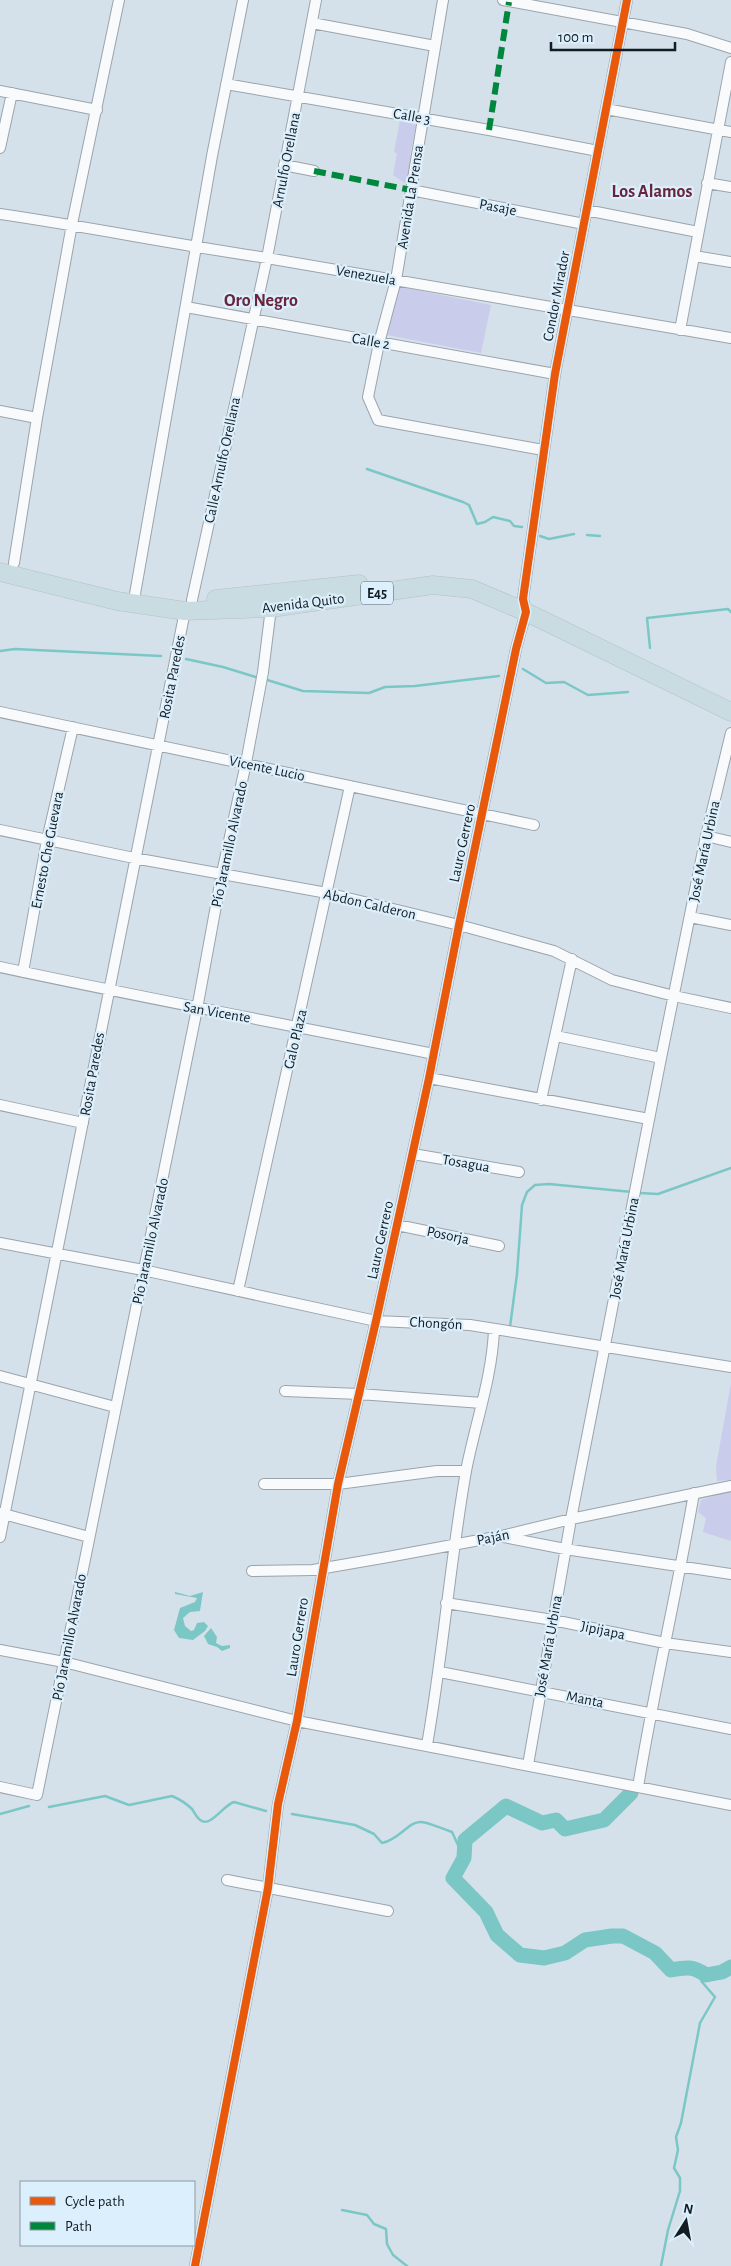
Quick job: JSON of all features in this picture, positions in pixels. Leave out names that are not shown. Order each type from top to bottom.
[{"type":"highway","name":"Avenida Quito","points":[[5,565],[188,606],[434,575],[456,576],[474,580],[731,712]]},
{"type":"highway","name":"Avenida Quito","points":[[5,565],[117,601],[188,606],[271,608],[433,585],[472,589],[525,606],[731,701]]},
{"type":"street","points":[[5,565],[37,418],[72,224],[98,110],[120,0]]},
{"type":"street","points":[[136,594],[196,248],[243,0]]},
{"type":"street","name":"Arnulfo Orellana","points":[[252,319],[267,258],[316,0]]},
{"type":"street","name":"Avenida La Prensa","points":[[443,0],[396,280],[379,343],[368,397],[378,420],[543,450]]},
{"type":"street","points":[[503,0],[687,34],[731,48]]},
{"type":"street","name":"Condor Mirador","points":[[525,606],[543,450],[555,374],[627,0]]},
{"type":"street","points":[[312,23],[435,46]]},
{"type":"street","points":[[680,330],[731,62]]},
{"type":"street","name":"Calle 3","points":[[226,84],[298,98],[423,118],[598,152]]},
{"type":"street","points":[[0,91],[98,110]]},
{"type":"street","points":[[0,148],[12,94]]},
{"type":"street","points":[[606,109],[731,132]]},
{"type":"street","points":[[284,165],[314,171]]},
{"type":"street","points":[[707,182],[731,187]]},
{"type":"street","name":"Pasaje","points":[[411,190],[584,224]]},
{"type":"street","points":[[586,210],[698,232]]},
{"type":"street","name":"Venezuela","points":[[0,214],[72,224],[196,248],[267,258],[731,338]]},
{"type":"street","points":[[694,256],[731,262]]},
{"type":"street","name":"Calle 2","points":[[186,307],[555,374]]},
{"type":"street","name":"Calle Arnulfo Orellana","points":[[188,606],[252,319]]},
{"type":"street","points":[[0,411],[37,418]]},
{"type":"street","name":"Rosita Paredes","points":[[0,1537],[3,1514],[84,1123],[134,858],[188,606]]},
{"type":"street","name":"Lauro Gerrero","points":[[195,2266],[268,1888],[278,1804],[297,1722],[338,1484],[413,1154],[458,924],[483,815],[525,606]]},
{"type":"street","name":"Pío Jaramillo Alvarado","points":[[0,1787],[38,1795],[197,1009],[222,874],[246,763],[263,672],[271,608]]},
{"type":"street","name":"Vicente Lucio","points":[[0,712],[159,744],[534,825]]},
{"type":"street","name":"Ernesto Che Guevara","points":[[23,972],[47,840],[73,728]]},
{"type":"street","name":"José María Urbina","points":[[528,1765],[565,1549],[649,1119],[706,836],[729,748],[731,733]]},
{"type":"street","name":"Galo Plaza","points":[[238,1291],[350,786]]},
{"type":"street","name":"Abdon Calderon","points":[[0,830],[134,858],[327,893],[458,924],[554,952],[572,959],[612,980],[731,1008]]},
{"type":"street","points":[[706,836],[731,842]]},
{"type":"street","points":[[690,917],[731,925]]},
{"type":"street","points":[[541,1100],[572,959]]},
{"type":"street","name":"San Vicente","points":[[0,968],[197,1009],[298,1026],[434,1054]]},
{"type":"street","points":[[556,1036],[661,1058]]},
{"type":"street","points":[[429,1078],[649,1119]]},
{"type":"street","points":[[0,1105],[84,1123]]},
{"type":"street","name":"Tosagua","points":[[413,1154],[519,1172]]},
{"type":"street","name":"Posorja","points":[[397,1225],[499,1246]]},
{"type":"street","name":"Chongón","points":[[0,1243],[144,1270],[376,1321],[470,1325],[731,1367]]},
{"type":"street","points":[[427,1746],[440,1672],[446,1603],[466,1471],[490,1371],[494,1330]]},
{"type":"street","points":[[0,1376],[31,1382],[115,1407]]},
{"type":"street","points":[[285,1391],[359,1394],[482,1403]]},
{"type":"street","points":[[264,1484],[338,1484],[437,1471],[466,1471]]},
{"type":"street","name":"Paján","points":[[252,1572],[313,1570],[501,1536],[571,1519],[731,1486]]},
{"type":"street","points":[[638,1787],[650,1712],[682,1565],[694,1494]]},
{"type":"street","points":[[3,1514],[89,1537]]},
{"type":"street","points":[[501,1536],[565,1549],[682,1565],[731,1574]]},
{"type":"street","name":"Jipijapa","points":[[446,1603],[553,1620],[665,1643],[731,1652]]},
{"type":"street","points":[[0,1650],[64,1662],[297,1722],[528,1765],[731,1806]]},
{"type":"street","name":"Manta","points":[[440,1672],[731,1729]]},
{"type":"street","points":[[227,1880],[388,1911]]},
{"type":"shaded area","points":[[400,120],[416,125],[410,155],[415,157],[409,186],[393,175],[397,154],[394,152]]},
{"type":"shaded area","points":[[396,286],[491,305],[481,353],[387,335]]},
{"type":"shaded area","points":[[731,1383],[731,1480],[717,1481],[716,1466]]},
{"type":"shaded area","points":[[731,1490],[731,1541],[703,1532],[706,1518],[698,1512],[701,1500]]},
{"type":"shaded area","points":[[175,1592],[190,1596],[203,1592],[200,1611],[190,1612],[183,1618],[185,1626],[191,1631],[194,1630],[197,1623],[204,1622],[208,1626],[205,1631],[193,1640],[179,1638],[174,1630],[180,1608],[195,1602],[197,1598],[175,1594]]},
{"type":"shaded area","points":[[211,1628],[217,1637],[216,1643],[222,1646],[230,1645],[230,1648],[222,1651],[208,1644],[204,1636]]},
{"type":"waterway","points":[[367,469],[463,502],[469,505],[477,524],[493,517],[510,521],[514,526],[522,527]]},
{"type":"waterway","points":[[540,536],[549,539],[574,534]]},
{"type":"waterway","points":[[587,535],[600,536]]},
{"type":"waterway","points":[[650,648],[647,618],[728,609],[731,612]]},
{"type":"waterway","points":[[0,651],[15,649],[161,656]]},
{"type":"waterway","points":[[186,659],[223,667],[259,678]]},
{"type":"waterway","points":[[523,669],[546,683],[564,682],[588,695],[628,692]]},
{"type":"waterway","points":[[264,679],[303,691],[369,693],[385,687],[415,686],[499,676]]},
{"type":"waterway","points":[[640,1193],[658,1194],[731,1168]]},
{"type":"waterway","points":[[510,1327],[517,1274],[522,1205],[527,1192],[535,1185],[549,1184],[632,1192]]},
{"type":"waterway","points":[[631,1793],[604,1820],[565,1829],[556,1820],[542,1823],[506,1806],[465,1840],[464,1858],[453,1878],[486,1912],[497,1935],[520,1955],[544,1958],[565,1953],[585,1940],[623,1936],[655,1953],[671,1970],[689,1968],[706,1975],[722,1972],[731,1967]]},
{"type":"waterway","points":[[49,1807],[105,1796],[129,1805],[172,1796],[187,1805],[199,1819],[206,1822],[234,1802],[266,1811]]},
{"type":"waterway","points":[[0,1814],[29,1806]]},
{"type":"waterway","points":[[292,1814],[355,1825],[374,1834],[382,1843],[394,1838],[412,1824],[417,1822],[429,1824],[452,1832],[464,1858]]},
{"type":"waterway","points":[[661,2266],[668,2230],[680,2191],[680,2178],[674,2168],[678,2150],[676,2137],[681,2123],[700,2023],[715,1997],[702,1982],[697,1968]]},
{"type":"waterway","points":[[342,2210],[367,2215],[374,2224],[386,2229],[387,2244],[393,2255],[407,2266]]},
{"type":"marked path","points":[[489,130],[509,2]]},
{"type":"marked path","points":[[314,171],[411,190]]},
{"type":"cycle path","points":[[195,2266],[268,1888],[278,1804],[297,1721],[338,1484],[429,1078],[516,649],[526,612],[523,599],[555,374],[627,0]]},
{"type":"district","name":"Los Alamos","points":[[652,191]]},
{"type":"district","name":"Oro Negro","points":[[261,300]]}]
